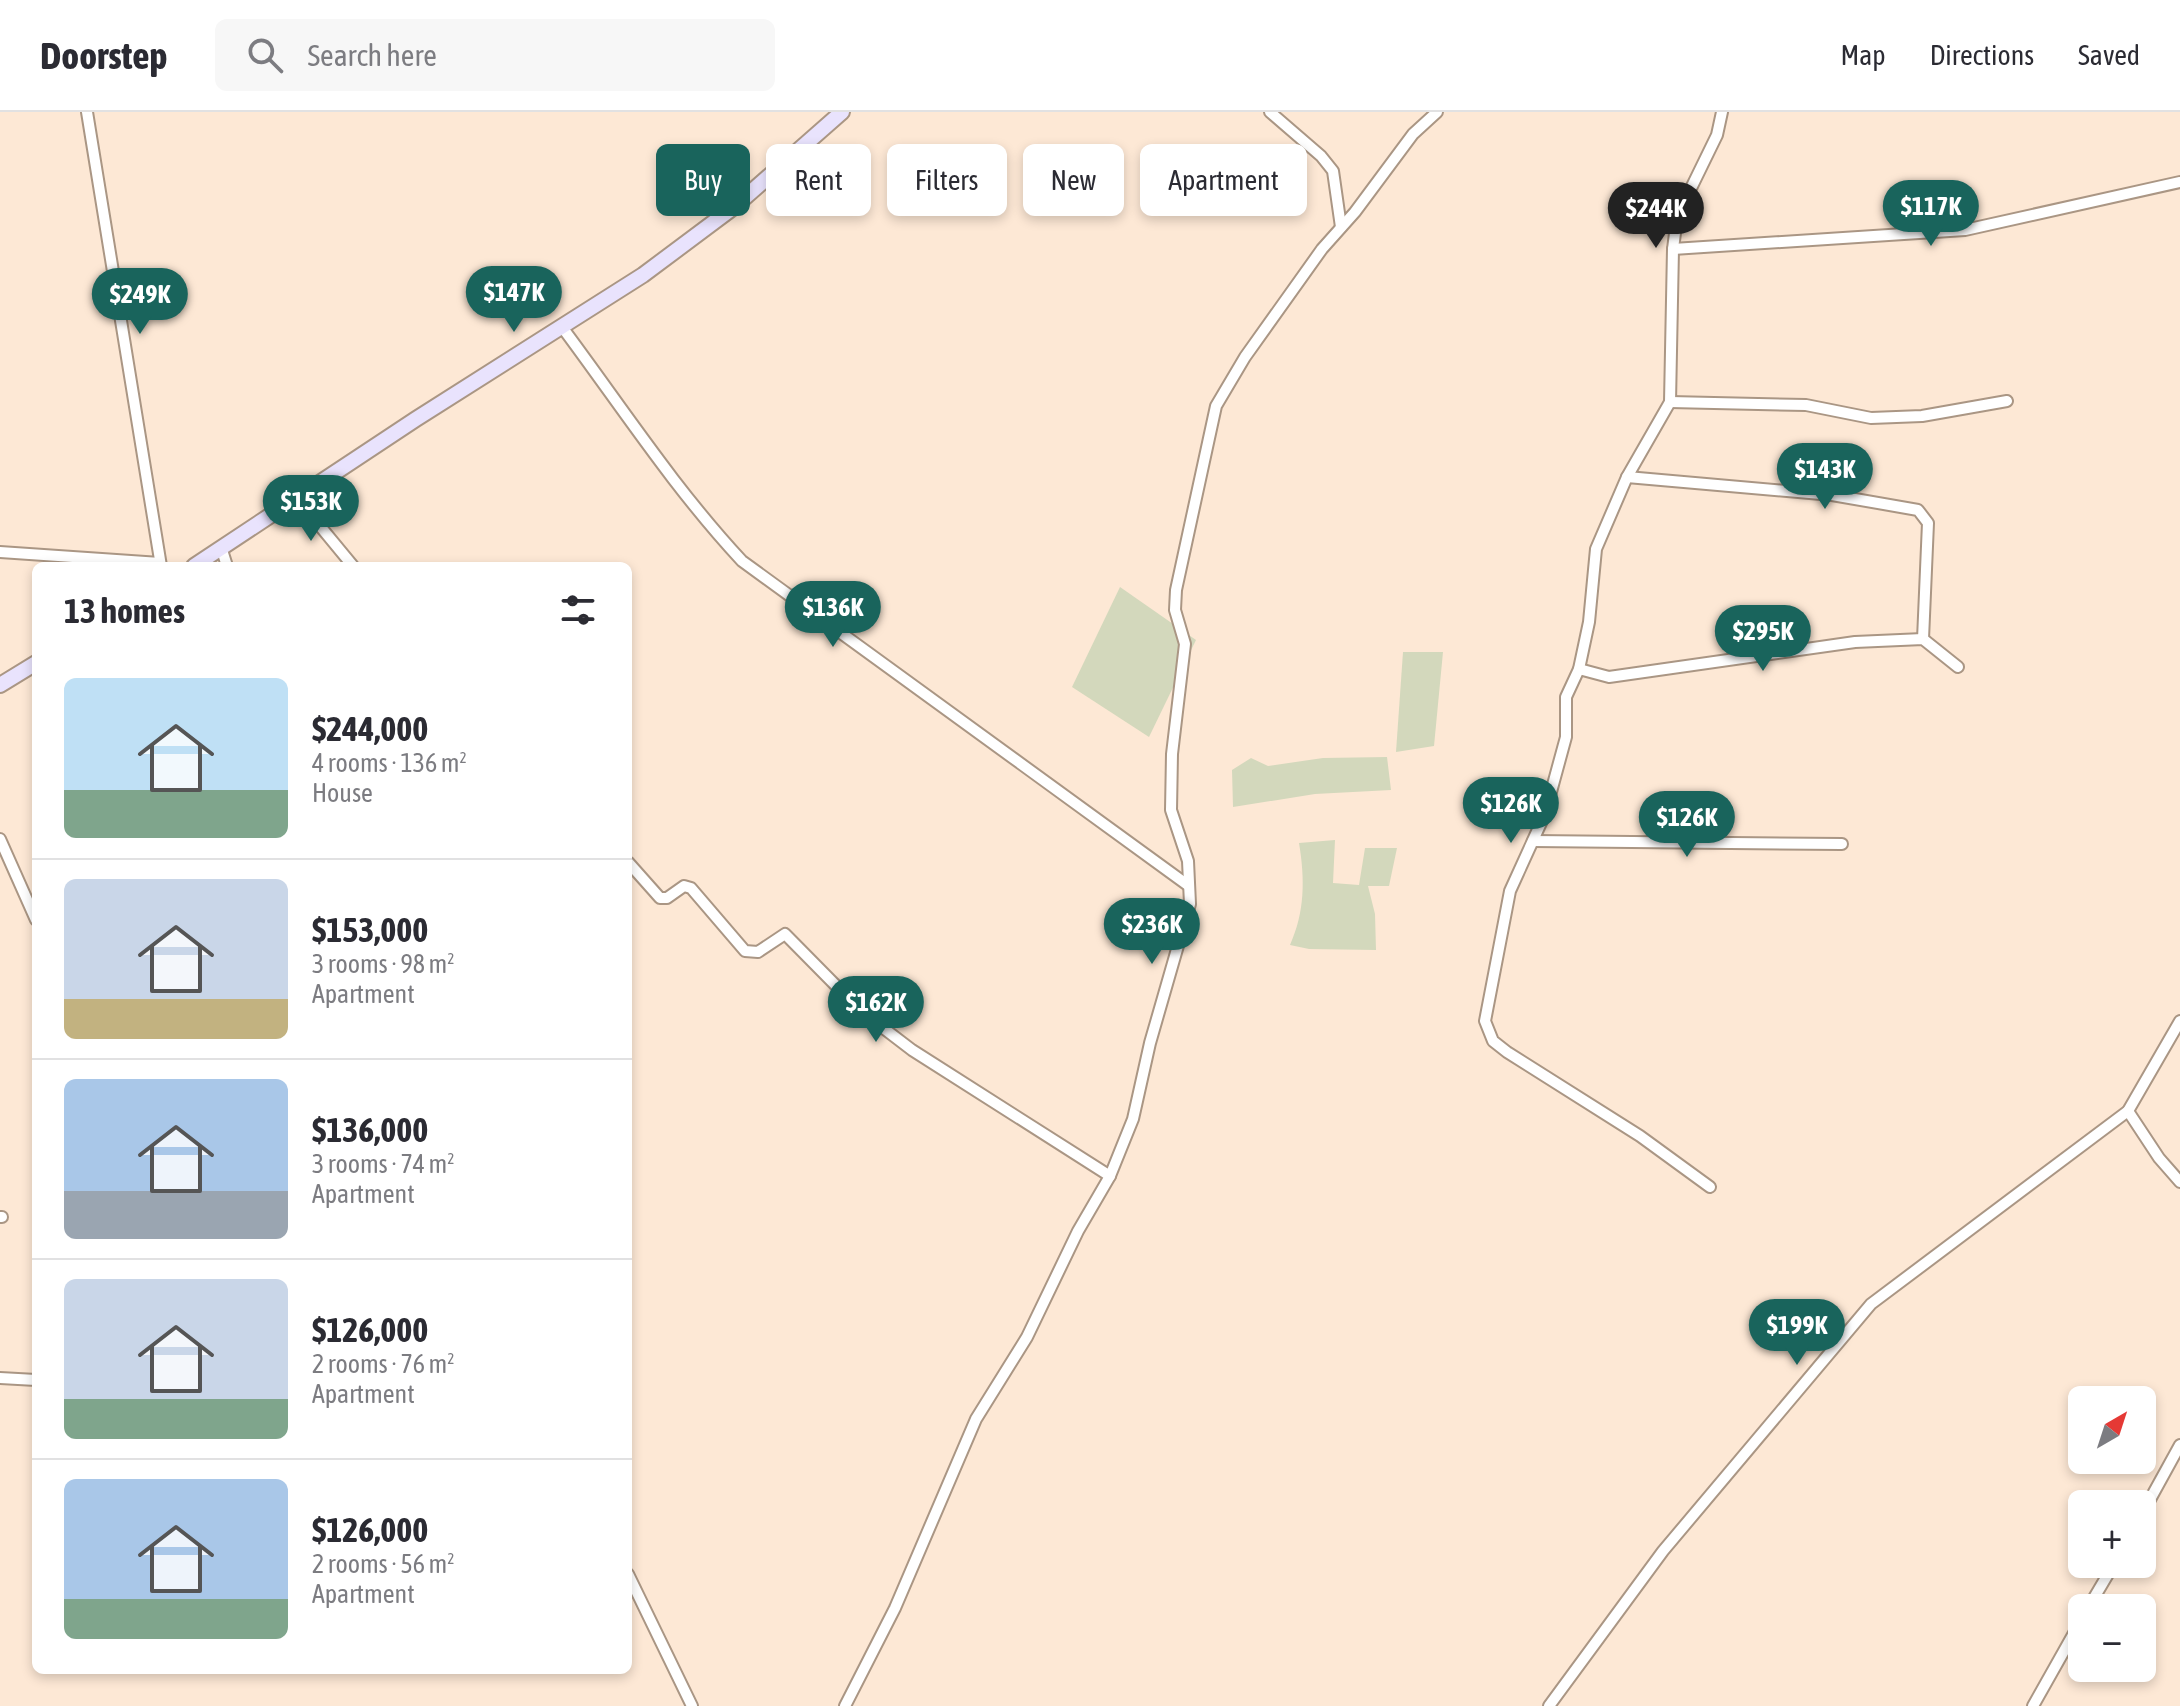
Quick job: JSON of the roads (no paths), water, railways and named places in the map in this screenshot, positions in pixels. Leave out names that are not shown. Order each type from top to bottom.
[{"type":"street","points":[[87,112],[160,562]]},
{"type":"street","points":[[200,562],[686,244],[783,166],[842,112]]},
{"type":"street","points":[[1270,112],[1321,156],[1333,171],[1341,227]]},
{"type":"street","points":[[845,1706],[895,1608],[976,1419],[1027,1337],[1078,1231],[1110,1176],[1133,1119],[1150,1043],[1190,904],[1188,861],[1171,810],[1172,754],[1185,644],[1175,610],[1205,444],[1216,406],[1245,357],[1341,227],[1413,134],[1437,112]]},
{"type":"street","points":[[1710,1187],[1640,1136],[1493,1041],[1485,1021],[1510,891],[1553,789],[1566,737],[1566,697],[1579,669],[1589,622],[1591,574],[1596,549],[1627,477],[1670,402],[1673,249],[1677,217],[1717,135],[1722,112]]},
{"type":"street","points":[[1673,249],[1965,230],[2180,182]]},
{"type":"street","points":[[562,327],[704,520],[742,561],[1189,886]]},
{"type":"street","points":[[1670,402],[1806,405],[1871,418],[1922,416],[2007,401]]},
{"type":"street","points":[[1627,477],[1832,495],[1918,510],[1928,523],[1923,639]]},
{"type":"street","points":[[296,497],[350,562]]},
{"type":"street","points":[[221,547],[226,562]]},
{"type":"street","points":[[0,552],[133,562]]},
{"type":"street","points":[[1579,669],[1609,677],[1855,642],[1923,639],[1958,667]]},
{"type":"street","points":[[0,685],[32,665]]},
{"type":"street","points":[[0,839],[32,911]]},
{"type":"street","points":[[1533,841],[1842,844]]},
{"type":"street","points":[[632,866],[660,898],[667,898],[684,886],[691,888],[745,951],[758,952],[785,934],[861,1011],[912,1050],[1110,1176]]},
{"type":"street","points":[[1549,1706],[1663,1551],[1871,1304],[2128,1111],[2180,1021]]},
{"type":"street","points":[[2128,1111],[2159,1158],[2180,1182]]},
{"type":"street","points":[[0,1378],[32,1380]]},
{"type":"street","points":[[2155,1490],[2180,1445]]},
{"type":"street","points":[[632,1582],[692,1706]]},
{"type":"street","points":[[2033,1706],[2068,1644]]}]
